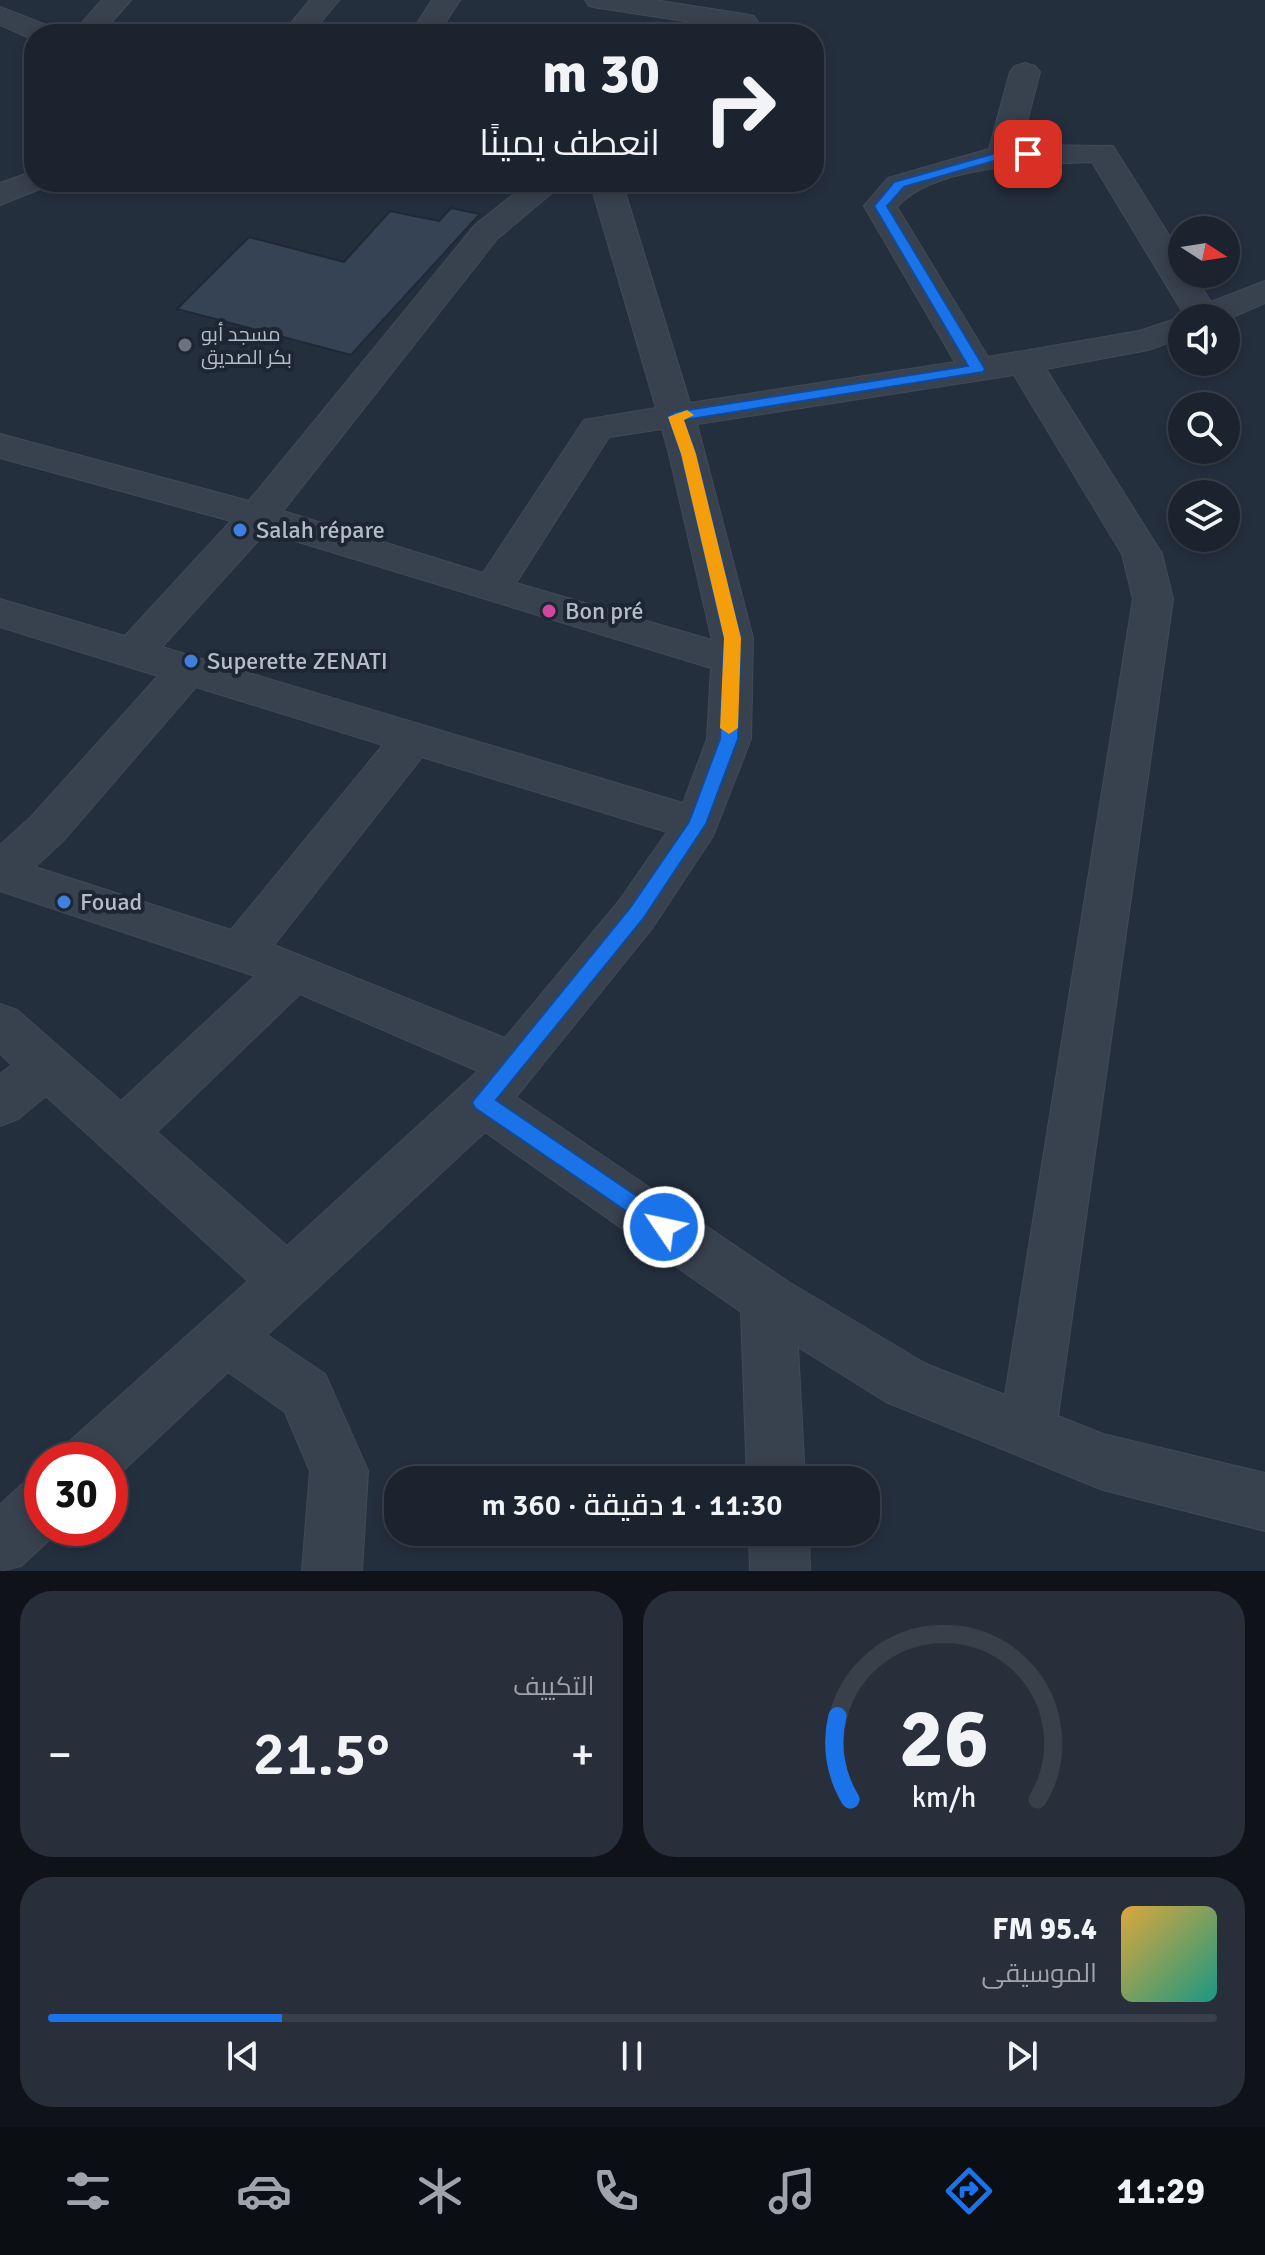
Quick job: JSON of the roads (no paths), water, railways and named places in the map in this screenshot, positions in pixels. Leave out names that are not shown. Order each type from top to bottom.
[{"type":"street","points":[[95,24],[117,0]]},
{"type":"street","points":[[305,24],[325,0]]},
{"type":"street","points":[[430,24],[446,0]]},
{"type":"street","points":[[599,0],[716,24]]},
{"type":"street","points":[[741,24],[768,0]]},
{"type":"street","points":[[0,15],[24,25]]},
{"type":"street","points":[[1003,155],[1025,72]]},
{"type":"street","points":[[977,369],[880,206],[899,185],[1003,155],[1102,153],[1194,304]]},
{"type":"street","points":[[0,195],[24,184]]},
{"type":"street","points":[[132,654],[258,516],[486,232],[536,192]]},
{"type":"street","points":[[111,1442],[498,1083],[636,914],[697,824],[729,739],[733,638],[688,454],[609,192]]},
{"type":"street","points":[[1236,304],[1265,292]]},
{"type":"street","points":[[492,590],[597,428],[1024,362],[1148,340],[1168,332]]},
{"type":"street","points":[[1024,362],[1142,554],[1153,599],[1062,1191],[1048,1310],[1027,1432]]},
{"type":"street","points":[[0,446],[258,516],[492,590],[732,660]]},
{"type":"street","points":[[0,613],[411,740],[697,824]]},
{"type":"street","points":[[186,671],[47,829],[0,872],[293,970],[498,1083],[768,1299],[906,1383],[1103,1462],[1265,1502]]},
{"type":"street","points":[[241,952],[411,740]]},
{"type":"street","points":[[123,1132],[293,970]]},
{"type":"street","points":[[0,1024],[287,1281]]},
{"type":"street","points":[[0,1104],[48,1065]]},
{"type":"street","points":[[768,1299],[775,1466]]},
{"type":"street","points":[[224,1338],[305,1393],[339,1471],[332,1571]]},
{"type":"street","points":[[0,1545],[24,1523]]},
{"type":"street","points":[[779,1546],[780,1571]]},
{"type":"place","name":"مسجد أبو بكر الصديق","points":[[185,345]]},
{"type":"place","name":"Salah répare","points":[[240,530]]},
{"type":"place","name":"Bon pré","points":[[549,611]]},
{"type":"place","name":"Superette ZENATI","points":[[191,661]]},
{"type":"place","name":"Fouad","points":[[64,902]]}]
